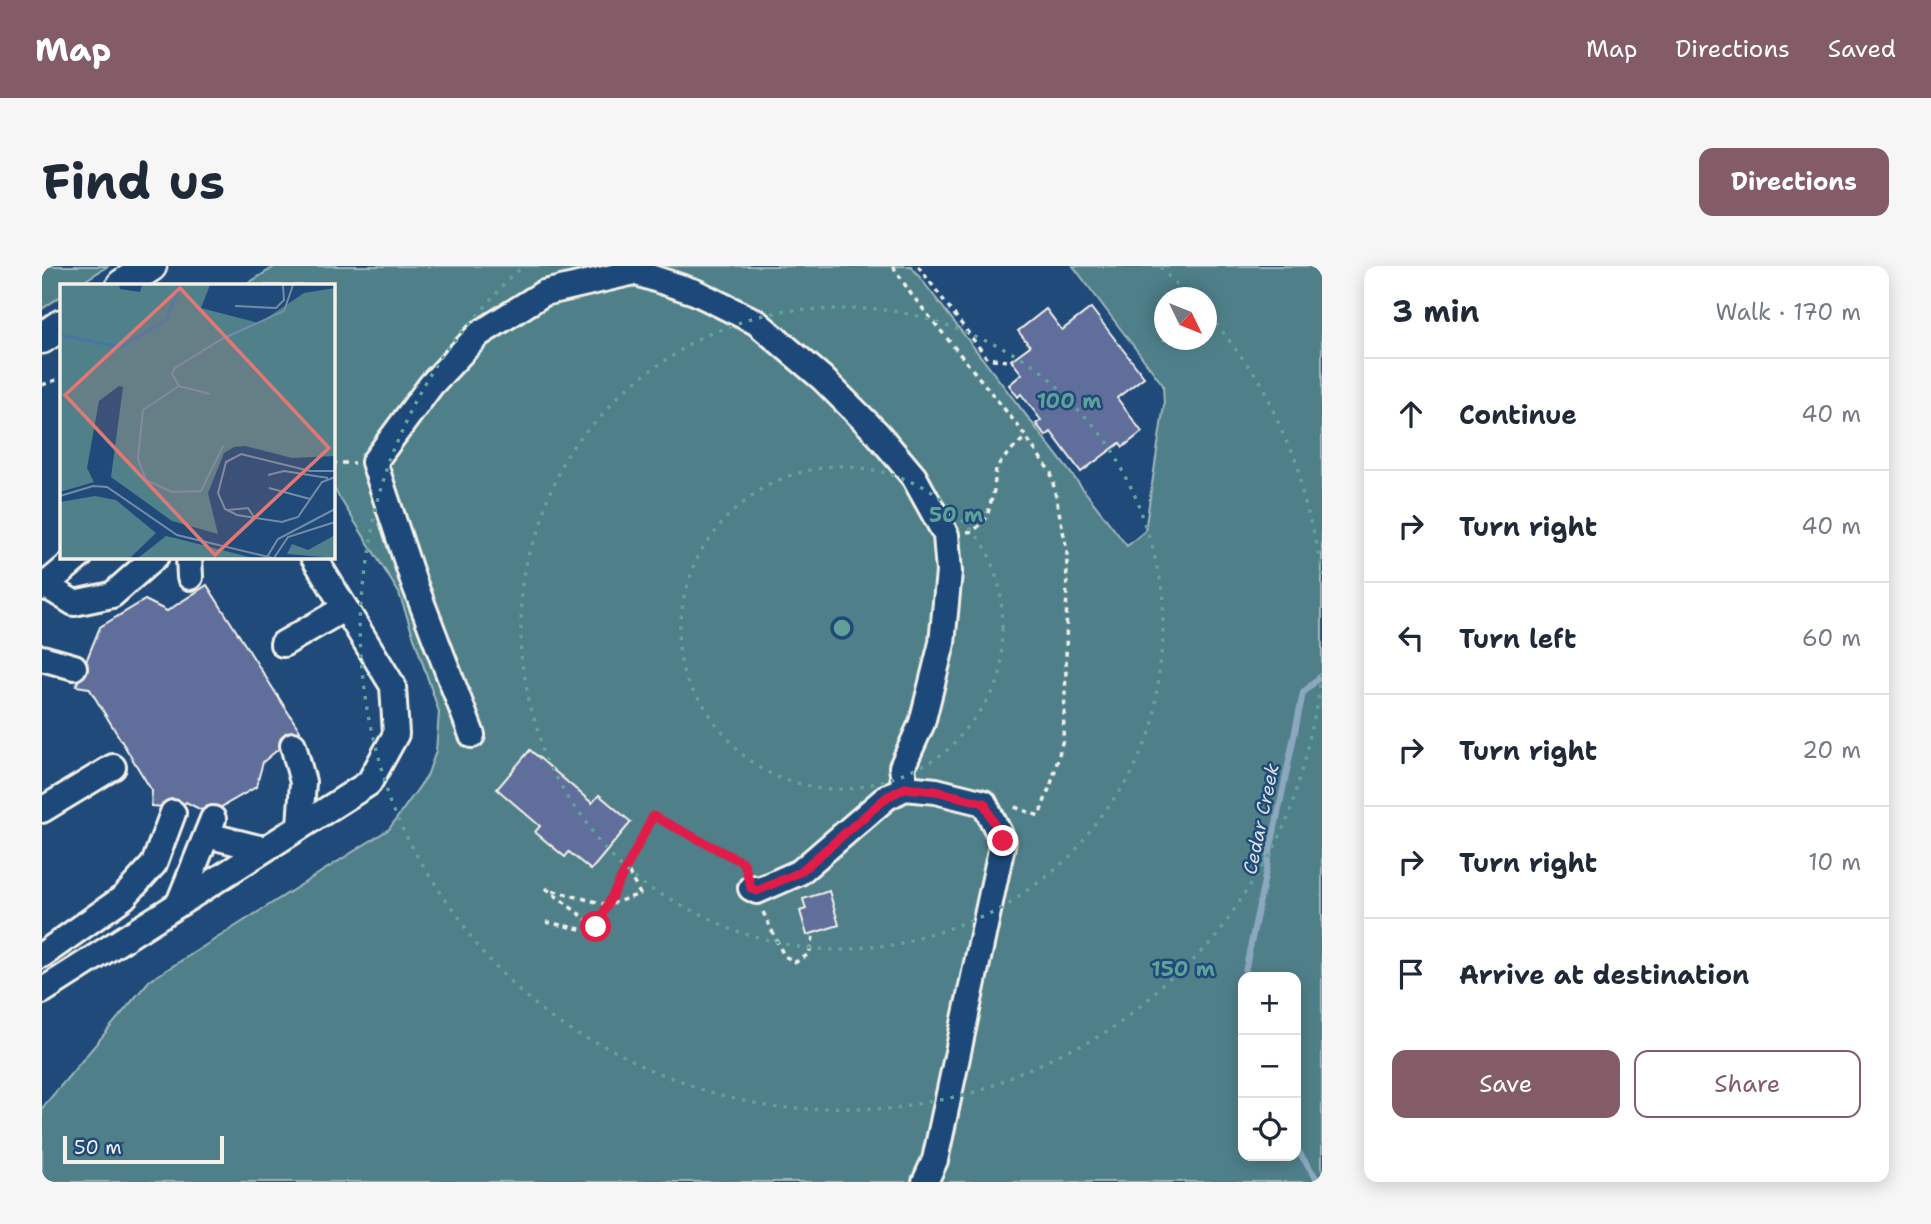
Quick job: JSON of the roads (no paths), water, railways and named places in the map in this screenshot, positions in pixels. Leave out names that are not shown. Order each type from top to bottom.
[{"type":"main road","points":[[124,284],[151,266]]},
{"type":"main road","points":[[42,338],[60,326]]},
{"type":"lane","points":[[472,734],[413,580],[374,462],[431,385],[479,334],[544,293],[634,272],[695,292],[756,322],[822,378],[877,433],[914,477],[946,535],[949,572],[942,643],[922,723],[902,767],[905,788]]},
{"type":"lane","points":[[78,558],[44,586],[74,603],[112,595],[154,558]]},
{"type":"lane","points":[[42,991],[369,783],[397,734],[393,686],[314,558]]},
{"type":"lane","points":[[283,644],[345,608]]},
{"type":"lane","points":[[42,659],[74,667]]},
{"type":"lane","points":[[293,745],[303,782],[300,826]]},
{"type":"lane","points":[[42,810],[113,766]]},
{"type":"lane","points":[[751,888],[757,891],[800,872],[887,797],[905,788],[936,791],[984,803],[1003,841],[935,1160],[925,1182]]},
{"type":"lane","points":[[42,955],[124,897],[153,864],[173,813]]},
{"type":"lane","points":[[178,903],[210,827],[263,849]]},
{"type":"waterway","name":"Cedar Creek","points":[[1245,972],[1303,693],[1322,675]]},
{"type":"waterway","name":"Cedar Creek","points":[[1301,1155],[1319,1182]]}]
